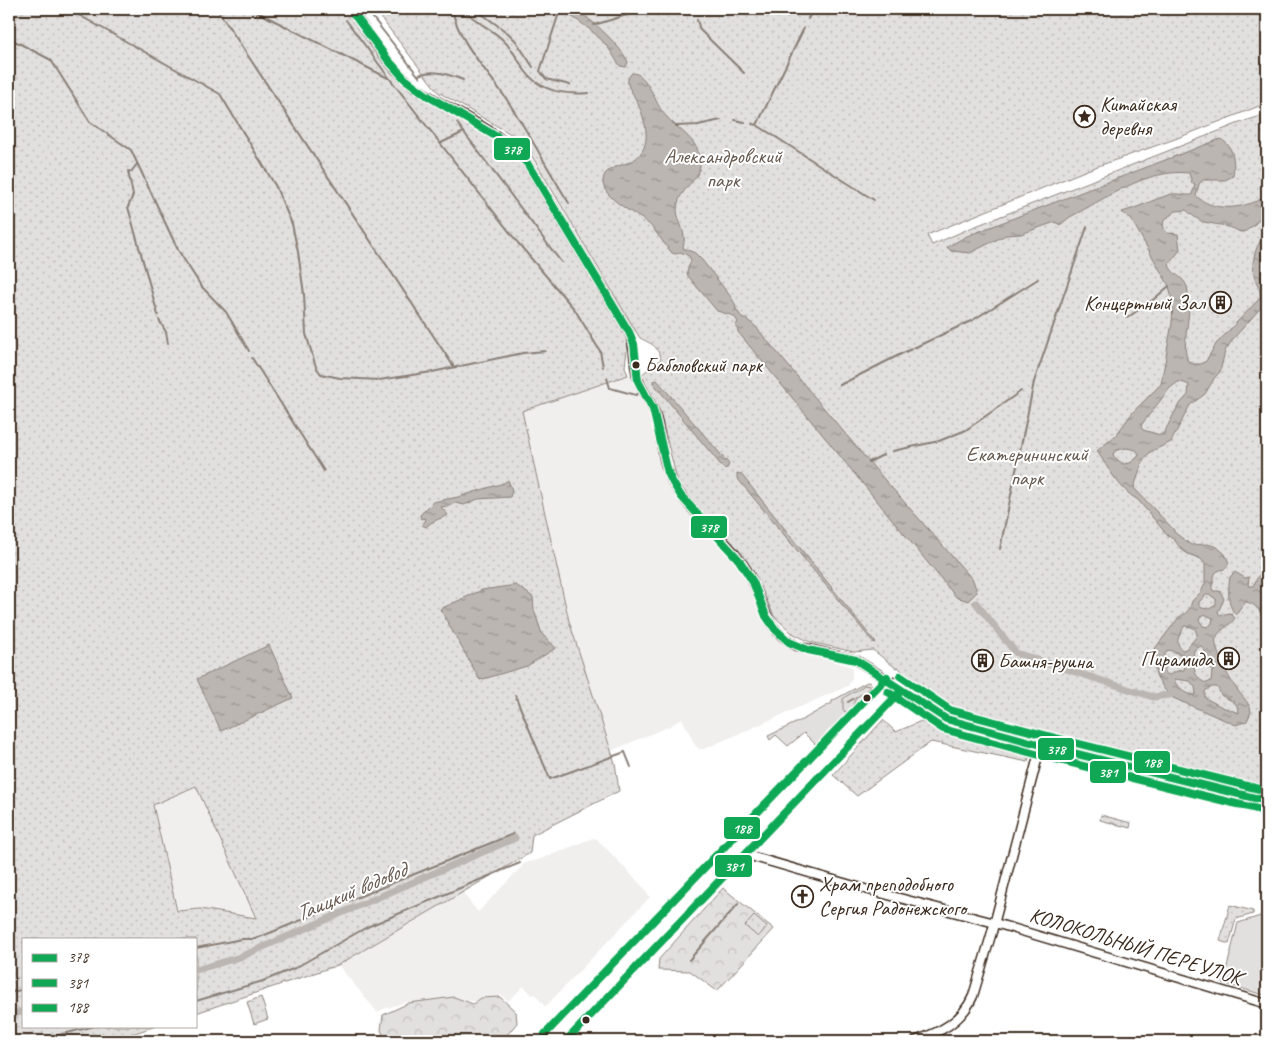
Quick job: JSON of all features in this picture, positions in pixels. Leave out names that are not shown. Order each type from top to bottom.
[{"type":"main road","points":[[552,1041],[894,684],[946,719],[1041,745],[1267,801]]},
{"type":"street","points":[[350,9],[385,55],[408,81],[505,140],[527,163],[629,332],[634,344],[638,381],[653,409],[672,483],[681,496],[747,570],[766,616],[775,628],[797,646],[856,660],[894,684]]},
{"type":"street","points":[[914,1041],[950,1025],[961,1016],[976,990],[1041,745]]},
{"type":"street","name":"КОЛОКОЛЬНЫЙ ПЕРЕУЛОК","points":[[737,848],[747,855],[865,889],[995,923],[1267,1004]]},
{"type":"shaded area","points":[[632,374],[650,408],[655,423],[664,473],[672,489],[683,506],[736,563],[753,593],[769,628],[782,642],[792,648],[852,667],[852,679],[848,686],[704,749],[699,749],[695,745],[682,718],[670,726],[611,751],[569,621],[522,410]]},
{"type":"shaded area","points":[[196,786],[256,919],[200,909],[177,911],[153,805]]},
{"type":"shaded area","points":[[593,838],[597,839],[645,889],[650,897],[545,1007],[535,994],[532,995],[524,986],[508,1001],[501,995],[487,1002],[449,1000],[431,1019],[406,1002],[383,1009],[378,1013],[338,965],[462,892],[478,912],[525,863],[538,860]]},
{"type":"green space","name":"Баболовский парк","points":[[9,9],[345,9],[383,60],[406,85],[496,139],[521,161],[628,340],[625,367],[628,375],[522,411],[569,621],[615,763],[619,791],[532,835],[530,853],[338,965],[198,1012],[198,938],[22,938],[22,1028],[150,1028],[111,1041],[9,1041]],"holes":[[[196,786],[256,918],[200,909],[177,911],[153,805]]]},
{"type":"green space","name":"Екатерининский парк","points":[[374,9],[1267,9],[1267,103],[1175,139],[1087,170],[927,235],[932,245],[968,229],[1242,122],[1267,114],[1267,789],[1056,738],[948,709],[937,705],[906,678],[907,676],[898,667],[896,668],[873,650],[854,652],[810,642],[792,633],[774,616],[762,590],[742,556],[693,506],[679,487],[659,409],[641,375],[661,359],[659,354],[654,346],[640,338],[523,141],[438,92]]},
{"type":"green space","points":[[867,682],[871,683],[871,687],[818,747],[804,733],[788,746],[776,735],[770,740],[768,736],[802,720]]},
{"type":"green space","points":[[864,685],[870,686],[864,693],[856,697],[854,704],[845,712],[843,709],[843,699]]},
{"type":"green space","points":[[928,718],[935,724],[943,727],[1031,750],[1028,762],[931,742],[857,796],[833,775],[883,720],[896,732]]},
{"type":"green space","points":[[1101,815],[1131,823],[1130,828],[1100,820]]},
{"type":"green space","points":[[723,888],[774,929],[717,991],[690,971],[658,970],[659,959]]},
{"type":"green space","points":[[1230,905],[1253,911],[1253,914],[1236,919],[1229,944],[1220,941]]},
{"type":"green space","points":[[1267,914],[1267,996],[1223,983],[1238,923]]},
{"type":"green space","points":[[754,916],[767,927],[758,937],[745,926]]},
{"type":"green space","points":[[261,997],[268,1019],[254,1024],[247,1002]]},
{"type":"green space","points":[[454,997],[473,1004],[481,998],[500,997],[516,1012],[517,1023],[502,1041],[386,1041],[381,1030],[383,1015],[409,1003]]},
{"type":"water","points":[[558,9],[577,11],[585,16],[619,48],[628,62],[626,67],[620,66],[607,46],[591,30]]},
{"type":"water","points":[[632,73],[642,77],[662,111],[691,139],[699,153],[700,167],[698,173],[680,197],[677,207],[684,238],[683,248],[695,253],[702,260],[731,297],[743,319],[746,319],[755,326],[869,462],[973,580],[977,592],[968,601],[956,597],[738,332],[736,325],[738,322],[734,316],[717,311],[688,276],[687,272],[691,260],[689,256],[681,252],[672,253],[650,225],[618,203],[605,190],[603,182],[605,174],[609,170],[638,157],[646,140],[643,118],[628,84],[628,78]]},
{"type":"water","points":[[1220,139],[1231,150],[1234,165],[1233,176],[1225,180],[1203,180],[1199,184],[1196,196],[1204,202],[1213,205],[1231,207],[1250,204],[1267,196],[1267,208],[1255,224],[1246,231],[1240,232],[1226,226],[1204,222],[1186,210],[1176,211],[1164,220],[1164,227],[1167,233],[1178,234],[1180,250],[1169,264],[1170,268],[1183,280],[1189,296],[1185,342],[1187,360],[1193,364],[1201,364],[1206,361],[1216,344],[1260,298],[1253,264],[1257,247],[1267,233],[1262,271],[1267,287],[1267,298],[1265,303],[1233,339],[1225,351],[1220,372],[1205,394],[1190,405],[1171,442],[1150,452],[1142,463],[1134,488],[1174,532],[1191,545],[1208,544],[1217,547],[1225,554],[1229,563],[1225,569],[1216,573],[1212,587],[1213,591],[1220,591],[1224,599],[1218,612],[1220,615],[1230,613],[1235,618],[1217,635],[1216,643],[1222,663],[1236,688],[1250,707],[1251,712],[1247,721],[1236,725],[1173,698],[1164,689],[1156,675],[1152,655],[1179,617],[1186,613],[1192,601],[1201,592],[1205,584],[1205,564],[1201,559],[1181,549],[1173,538],[1168,536],[1138,500],[1120,485],[1097,451],[1116,435],[1133,412],[1161,384],[1172,323],[1173,304],[1169,286],[1131,219],[1122,212],[1171,194],[1192,195],[1195,184],[1192,183],[1189,173],[1158,175],[1142,180],[1127,186],[1070,217],[1060,225],[1055,222],[1021,234],[1006,235],[970,253],[951,251],[947,247],[967,236]],"holes":[[[1178,382],[1189,385],[1188,395],[1178,406],[1164,433],[1160,435],[1143,430],[1142,424],[1170,388]],[[1127,448],[1136,450],[1139,454],[1130,463],[1123,464],[1114,457],[1113,453]],[[1206,595],[1216,599],[1216,605],[1209,609],[1199,606],[1199,602]],[[1204,614],[1213,618],[1212,623],[1208,627],[1203,626],[1199,620]],[[1184,626],[1195,629],[1197,633],[1197,636],[1186,649],[1182,650],[1179,647],[1178,638]],[[1201,646],[1203,647],[1212,672],[1211,681],[1207,683],[1202,681],[1196,674],[1194,650]],[[1168,650],[1175,652],[1183,659],[1184,670],[1169,675],[1165,673],[1165,654]],[[1175,679],[1190,681],[1195,687],[1196,694],[1186,693],[1175,683]],[[1212,687],[1217,687],[1223,697],[1234,702],[1239,713],[1205,698],[1205,691]]]},
{"type":"water","points":[[657,380],[729,464],[727,468],[724,469],[654,384],[653,381]]},
{"type":"water","points":[[737,473],[741,474],[876,643],[873,642],[737,478]]},
{"type":"water","points":[[508,480],[512,490],[510,497],[478,499],[464,505],[455,503],[441,507],[448,515],[432,522],[426,527],[422,525],[426,520],[424,518],[421,519],[420,515],[433,502],[458,497],[504,483]]},
{"type":"water","points":[[1267,568],[1267,623],[1253,604],[1245,602],[1236,615],[1230,602],[1230,577],[1235,572],[1245,578],[1249,577],[1248,586],[1253,586],[1259,575]]},
{"type":"water","points":[[516,585],[533,597],[534,610],[542,634],[556,648],[527,666],[480,680],[440,609],[482,590]]},
{"type":"water","points":[[269,645],[293,698],[221,731],[197,679]]},
{"type":"waterway","points":[[68,9],[220,94],[275,185],[292,224],[304,294],[306,334],[316,367],[321,374],[340,378],[379,380],[432,372],[523,353],[545,351]]},
{"type":"waterway","points":[[217,9],[454,367]]},
{"type":"waterway","points":[[251,9],[388,78]]},
{"type":"waterway","points":[[366,9],[420,78]]},
{"type":"waterway","points":[[452,9],[467,44],[505,97],[569,203]]},
{"type":"waterway","points":[[464,9],[507,44],[526,72],[539,84],[563,93],[589,93]]},
{"type":"waterway","points":[[475,9],[508,33],[516,41],[533,67]]},
{"type":"waterway","points":[[638,12],[650,9]]},
{"type":"waterway","points":[[808,19],[813,9]]},
{"type":"waterway","points":[[560,10],[540,71],[546,79],[570,85]]},
{"type":"waterway","points":[[594,25],[630,14]]},
{"type":"waterway","points":[[346,20],[518,243],[575,310],[600,351],[603,367]]},
{"type":"waterway","points":[[697,20],[700,30],[744,73]]},
{"type":"waterway","points":[[757,125],[804,28]]},
{"type":"waterway","points":[[9,38],[51,60],[90,122],[131,150],[178,250],[201,286],[226,312],[249,351]]},
{"type":"waterway","points":[[418,75],[435,72],[463,80]]},
{"type":"waterway","points":[[676,126],[698,125],[721,120]]},
{"type":"waterway","points":[[735,120],[745,122]]},
{"type":"waterway","points":[[457,123],[561,262]]},
{"type":"waterway","points":[[752,124],[757,125],[874,200]]},
{"type":"waterway","points":[[441,143],[464,132]]},
{"type":"waterway","points":[[137,164],[131,172],[128,171],[133,195],[128,207],[158,315]]},
{"type":"waterway","points":[[1000,549],[1034,382],[1087,227]]},
{"type":"waterway","points":[[840,385],[973,320],[1038,279]]},
{"type":"waterway","points":[[1127,318],[1169,286]]},
{"type":"waterway","points":[[159,320],[166,332],[168,344]]},
{"type":"waterway","points":[[252,358],[324,471]]},
{"type":"waterway","points":[[607,378],[610,388],[636,395],[639,393]]},
{"type":"waterway","points":[[893,451],[939,441],[966,430],[1021,391]]},
{"type":"waterway","points":[[869,462],[883,455]]},
{"type":"waterway","points":[[976,603],[1016,653],[1153,697],[1170,695]]},
{"type":"waterway","points":[[515,695],[550,779],[625,752],[631,767]]},
{"type":"waterway","name":"Таицкий водовод","points":[[848,702],[853,699]]},
{"type":"waterway","points":[[198,948],[242,939],[255,939],[513,834]]},
{"type":"waterway","name":"Таицкий водовод","points":[[198,969],[240,957],[515,838]]},
{"type":"waterway","points":[[198,1000],[263,981],[295,968],[367,927],[520,863]]},
{"type":"waterway","points":[[689,960],[738,904]]},
{"type":"waterway","points":[[9,993],[22,990]]},
{"type":"waterway","name":"Таицкий водовод","points":[[9,1015],[22,1012]]},
{"type":"waterway","points":[[35,1041],[87,1028]]},
{"type":"transit line","name":"378","points":[[350,9],[388,60],[405,79],[428,96],[502,140],[527,163],[629,332],[634,344],[638,381],[653,409],[668,473],[673,483],[681,496],[739,560],[753,582],[766,616],[775,629],[789,642],[808,650],[856,660],[946,719],[1049,747],[1267,801]]},
{"type":"transit line","name":"188","points":[[900,676],[950,710],[1267,791]]},
{"type":"transit line","name":"188","points":[[545,1034],[887,677]]},
{"type":"transit line","name":"381","points":[[566,1041],[901,691]]},
{"type":"transit line","name":"381","points":[[888,692],[943,729],[1265,811]]},
{"type":"place","name":"Китайская деревня","points":[[1084,116]]},
{"type":"place","name":"Концертный Зал","points":[[1221,303]]},
{"type":"place","name":"Баболовский парк","points":[[636,365]]},
{"type":"place","name":"Пирамида","points":[[1229,659]]},
{"type":"place","name":"Башня-руина","points":[[982,661]]},
{"type":"place","name":"Храм преподобного Сергия Радонежского","points":[[803,896]]},
{"type":"park label","name":"Александровский парк","points":[[723,168]]}]
